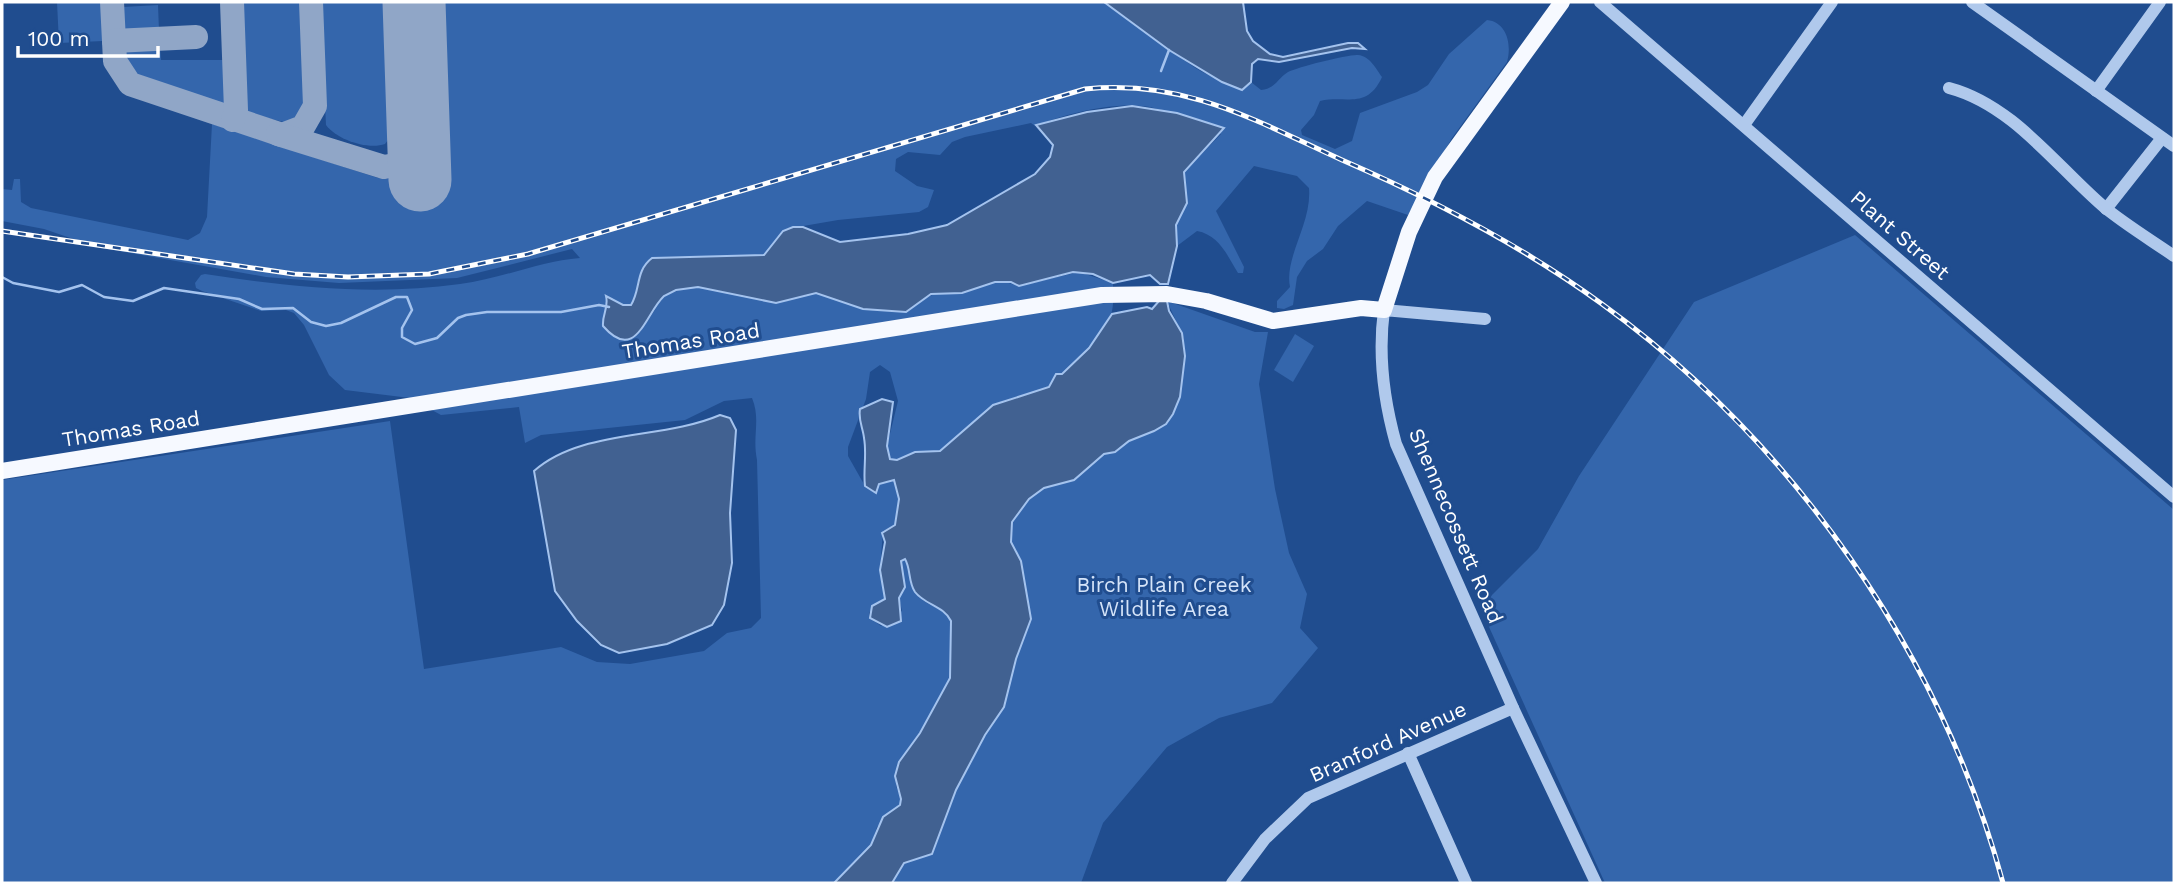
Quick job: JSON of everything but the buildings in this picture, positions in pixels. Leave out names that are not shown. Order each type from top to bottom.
[{"type":"main road","name":"Shennecossett Road","points":[[1384,310],[1409,232],[1435,177],[1562,2]]},
{"type":"main road","name":"Thomas Road","points":[[2,471],[1072,299],[1163,294],[1206,301],[1273,321],[1361,308],[1384,310]]},
{"type":"street","name":"Plant Street","points":[[1600,2],[2174,497]]},
{"type":"street","points":[[1744,125],[1831,2]]},
{"type":"street","points":[[1972,2],[2174,146]]},
{"type":"street","points":[[2096,91],[2160,2]]},
{"type":"street","points":[[1949,88],[1970,94],[2033,139],[2106,209],[2174,257]]},
{"type":"street","points":[[2106,209],[2162,138]]},
{"type":"street","points":[[1384,310],[1485,319]]},
{"type":"street","name":"Shennecossett Road","points":[[1384,310],[1382,363],[1396,444],[1513,708],[1596,883]]},
{"type":"street","name":"Branford Avenue","points":[[1232,883],[1257,848],[1308,798],[1513,708]]},
{"type":"street","points":[[1408,753],[1465,883]]},
{"type":"green space","points":[[57,2],[101,2],[103,41],[59,43]]},
{"type":"green space","points":[[243,2],[303,2],[306,104],[298,118],[288,123],[246,113]]},
{"type":"green space","points":[[320,2],[393,2],[397,128],[385,144],[362,145],[337,135],[326,125]]},
{"type":"green space","points":[[434,2],[1104,2],[1122,12],[1173,52],[1208,75],[1227,82],[1248,85],[1251,82],[1261,90],[1273,86],[1288,72],[1302,67],[1353,55],[1366,58],[1382,77],[1370,94],[1363,98],[1320,101],[1314,115],[1301,130],[1302,135],[1335,149],[1352,141],[1360,113],[1417,92],[1428,85],[1449,54],[1487,20],[1499,25],[1503,30],[1509,49],[1507,62],[1452,138],[1408,215],[1367,201],[1338,226],[1323,249],[1307,261],[1297,277],[1293,305],[1284,309],[1277,308],[1277,301],[1290,287],[1291,264],[1306,214],[1309,188],[1297,176],[1254,166],[1216,211],[1244,267],[1243,273],[1238,273],[1222,247],[1205,233],[1197,231],[1177,246],[1176,225],[1186,206],[1184,172],[1221,134],[1162,110],[1140,106],[1078,112],[1035,126],[1031,123],[965,137],[952,142],[940,155],[908,152],[896,159],[895,171],[917,186],[934,190],[928,207],[919,212],[838,220],[786,229],[764,255],[655,257],[641,272],[631,305],[623,305],[606,296],[609,333],[624,340],[643,328],[664,296],[685,288],[705,288],[776,303],[816,293],[863,309],[906,312],[910,306],[936,293],[962,293],[975,286],[1002,281],[1019,286],[1079,272],[1113,283],[1110,317],[1088,348],[1070,367],[1056,375],[1049,387],[993,405],[940,451],[915,452],[897,460],[889,458],[887,446],[898,401],[890,372],[880,365],[870,372],[866,399],[848,447],[848,456],[865,486],[894,480],[899,499],[895,525],[883,531],[880,570],[885,599],[875,604],[869,613],[870,618],[881,626],[902,611],[899,598],[905,587],[901,560],[905,559],[919,597],[945,613],[951,621],[950,678],[920,733],[899,762],[896,786],[901,799],[900,805],[877,827],[871,845],[834,883],[2,883],[2,480],[390,421],[424,669],[561,647],[597,662],[630,664],[704,651],[727,633],[751,628],[761,618],[756,421],[752,398],[724,401],[685,420],[541,435],[525,443],[519,407],[441,415],[410,398],[345,390],[329,375],[304,325],[294,313],[286,310],[261,311],[202,291],[196,288],[195,283],[205,274],[332,288],[428,288],[475,282],[580,258],[572,249],[457,278],[339,283],[266,277],[97,247],[44,229],[2,221],[2,189],[12,190],[14,179],[20,179],[21,202],[31,208],[188,240],[200,233],[207,217],[212,124],[378,178],[440,180]]},
{"type":"green space","points":[[158,5],[159,31],[124,32],[123,7]]},
{"type":"green space","points":[[160,48],[161,60],[224,60],[225,106],[125,74],[124,49]]},
{"type":"green space","points":[[1855,235],[2174,510],[2174,883],[1605,883],[1480,607],[1538,549],[1579,476],[1694,302]]},
{"type":"green space","name":"Birch Plain Creek Wildlife Area","points":[[1167,301],[1255,332],[1268,332],[1259,384],[1275,489],[1289,553],[1307,594],[1300,628],[1318,648],[1272,703],[1219,718],[1167,747],[1103,823],[1081,883],[892,883],[904,863],[934,850],[956,790],[985,735],[1004,707],[1016,659],[1031,619],[1021,561],[1011,542],[1012,522],[1029,499],[1044,488],[1074,480],[1104,454],[1115,452],[1129,441],[1154,431],[1184,365],[1184,339]]},
{"type":"green space","points":[[1295,334],[1314,346],[1293,382],[1274,370]]},
{"type":"shaded area","points":[[1104,2],[1243,2],[1247,31],[1253,41],[1270,54],[1283,57],[1348,43],[1358,43],[1365,49],[1352,48],[1279,62],[1258,59],[1252,64],[1251,82],[1242,90],[1222,82],[1169,50]]},
{"type":"shaded area","points":[[1132,106],[1177,113],[1224,128],[1184,172],[1187,203],[1176,225],[1177,246],[1168,284],[1160,284],[1150,275],[1113,283],[1093,274],[1073,272],[1019,286],[1011,282],[995,282],[962,293],[931,294],[906,312],[863,309],[816,293],[776,303],[698,287],[676,290],[664,296],[632,338],[624,340],[614,336],[603,326],[606,296],[623,305],[631,305],[643,269],[652,258],[764,255],[783,231],[793,227],[803,227],[840,242],[908,234],[947,225],[1035,174],[1050,157],[1053,145],[1036,125],[1087,112]]},
{"type":"shaded area","points":[[1159,301],[1167,301],[1169,311],[1182,333],[1185,356],[1180,397],[1166,424],[1129,441],[1115,452],[1104,454],[1074,480],[1044,488],[1029,499],[1012,522],[1011,542],[1021,561],[1031,619],[1016,659],[1004,707],[985,735],[956,790],[932,854],[904,863],[892,883],[834,883],[871,845],[883,817],[900,805],[895,776],[899,762],[920,733],[950,678],[951,621],[944,612],[915,592],[905,559],[901,561],[905,587],[899,598],[901,621],[887,627],[870,618],[872,606],[885,599],[880,570],[885,542],[882,533],[895,525],[899,499],[894,480],[879,484],[876,493],[865,486],[865,444],[860,409],[882,399],[893,402],[887,446],[890,459],[897,460],[915,452],[940,451],[993,405],[1049,387],[1056,374],[1062,374],[1089,348],[1112,314],[1147,307],[1152,309]]},
{"type":"shaded area","points":[[720,415],[730,418],[736,430],[730,513],[732,563],[724,605],[712,625],[667,644],[619,653],[601,645],[577,621],[555,591],[534,471],[553,458],[598,441],[697,423]]},
{"type":"waterway","points":[[1161,71],[1169,50]]},
{"type":"waterway","points":[[2,277],[13,283],[59,292],[82,285],[104,297],[133,301],[164,288],[239,299],[262,309],[293,308],[311,322],[326,326],[341,323],[396,297],[407,297],[412,310],[402,328],[402,337],[415,344],[437,338],[458,318],[466,315],[487,312],[561,312],[599,305],[609,307]]},
{"type":"taxiway","points":[[112,2],[115,61],[130,84],[282,135],[303,127],[315,106],[311,2]]},
{"type":"taxiway","points":[[232,2],[236,110],[233,120]]},
{"type":"taxiway","points":[[114,41],[196,37]]},
{"type":"taxiway","points":[[278,134],[384,167],[397,164],[407,156],[418,133]]},
{"type":"runway","points":[[414,2],[420,180]]},
{"type":"railway","points":[[2,231],[294,274],[348,277],[429,274],[528,254],[1085,89],[1155,90],[1218,106],[1410,191],[1540,262],[1602,304],[1672,359],[1737,421],[1797,488],[1851,560],[1900,636],[1941,715],[1976,798],[2003,883]]}]
